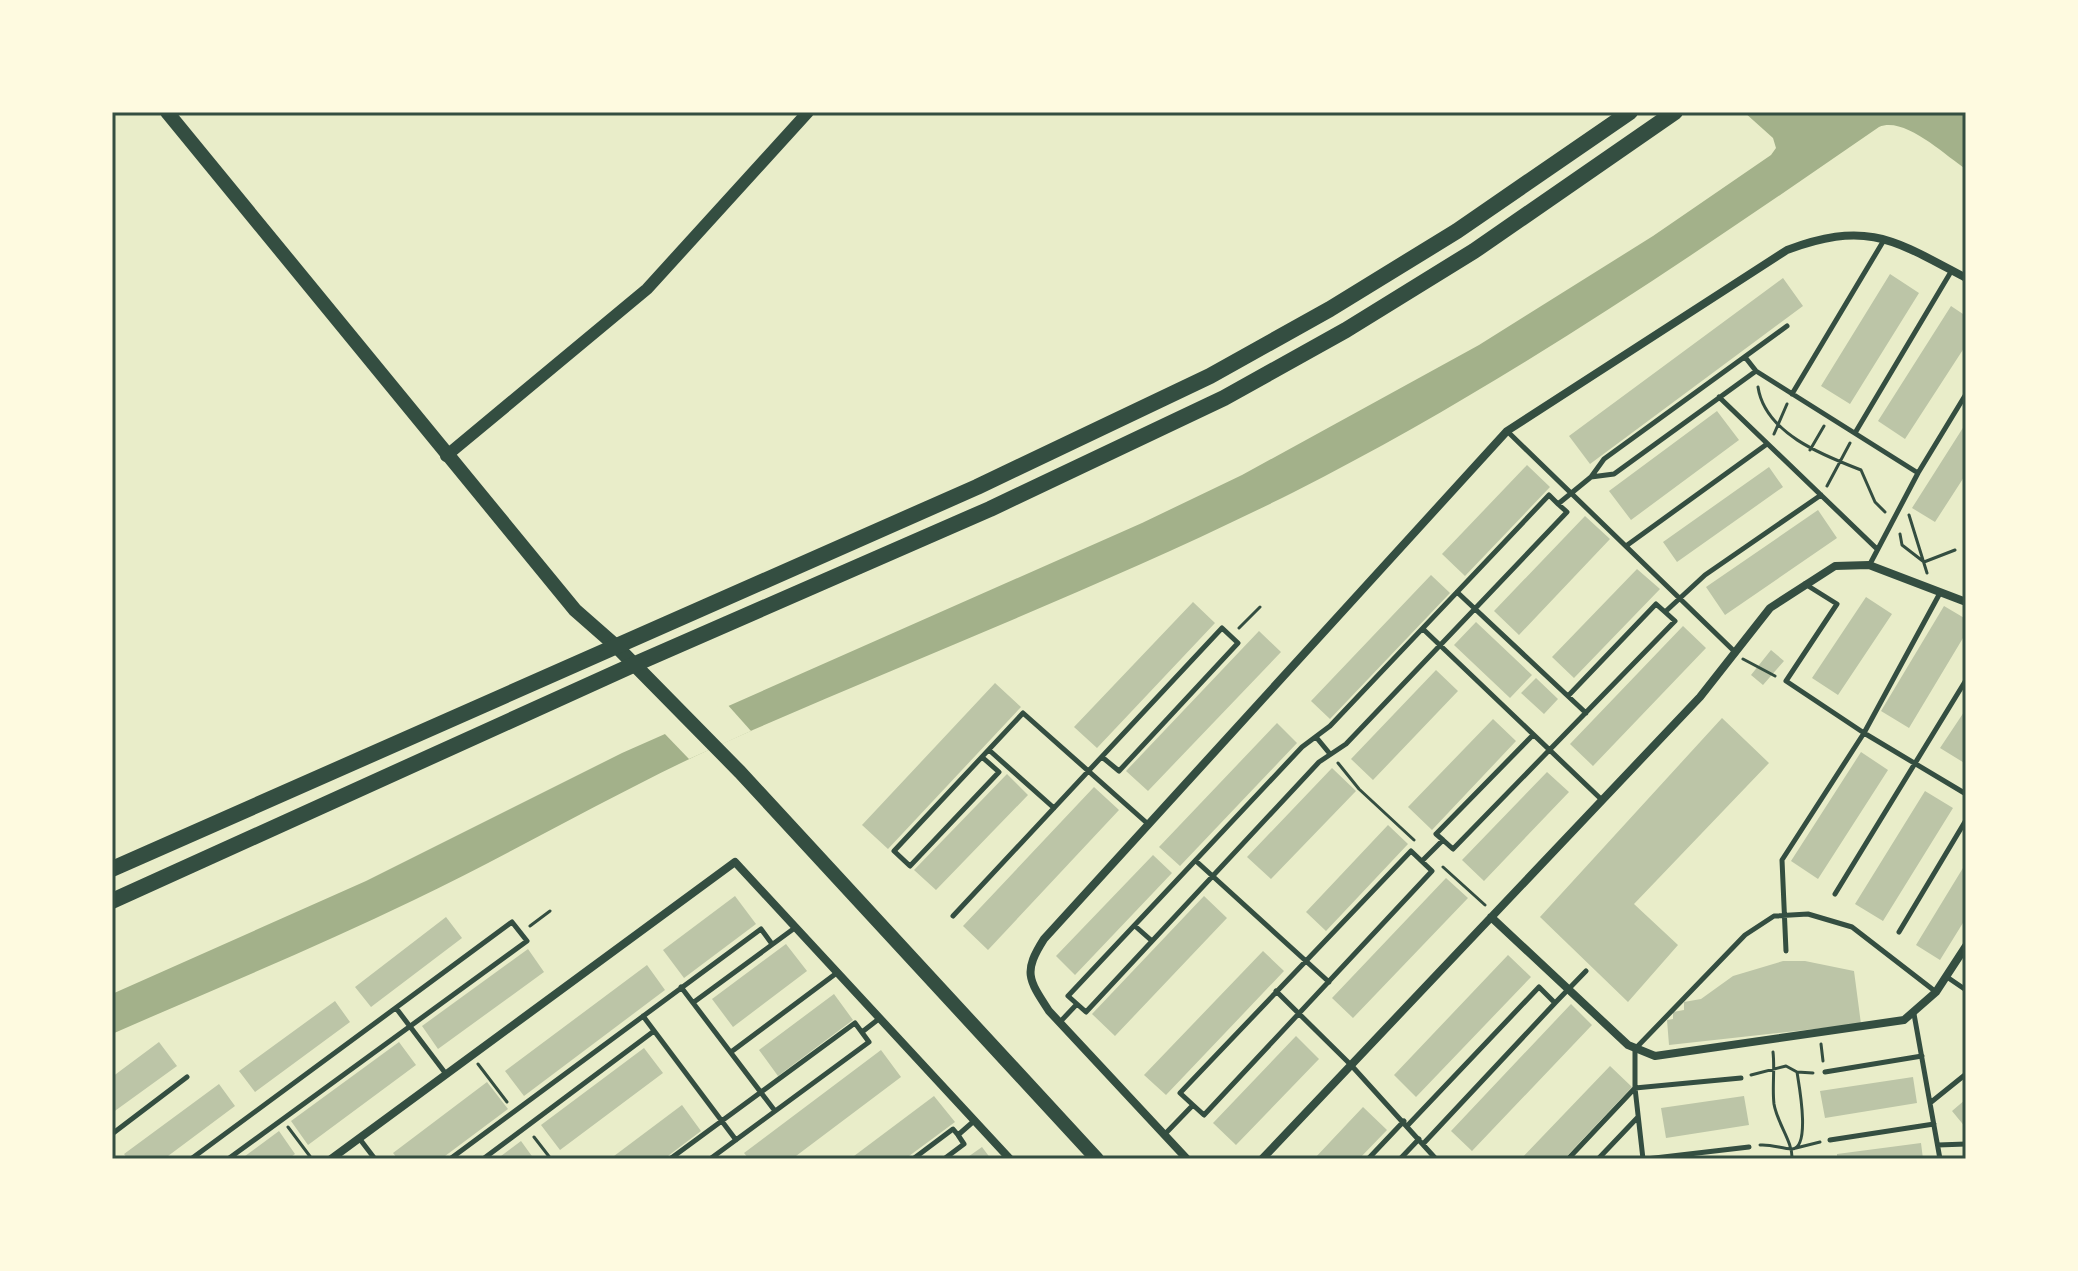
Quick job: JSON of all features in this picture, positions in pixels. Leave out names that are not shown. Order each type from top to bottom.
[{"type":"main road","points":[[167,112],[575,610],[616,646],[740,772],[1097,1159]]},
{"type":"main road","points":[[112,869],[977,487],[1210,376],[1330,309],[1457,231],[1630,112]]},
{"type":"main road","points":[[112,901],[633,665],[990,509],[1224,398],[1346,330],[1474,251],[1675,112]]},
{"type":"street","points":[[446,456],[647,289],[808,112]]},
{"type":"street","points":[[1187,1159],[1060,1022],[1034,988],[1029,974],[1031,960],[1044,939],[1507,431],[1787,250],[1826,236],[1885,238],[1966,278]]},
{"type":"street","points":[[1262,1159],[1700,697],[1770,608],[1835,566],[1869,565],[1966,602]]},
{"type":"street","points":[[331,1159],[735,862],[1010,1159]]},
{"type":"street","points":[[1493,915],[1635,1049],[1655,1056],[1890,1024],[1914,1014],[1936,992],[1966,946]]},
{"type":"lane","points":[[1792,394],[1885,238]]},
{"type":"lane","points":[[1855,433],[1952,270]]},
{"type":"lane","points":[[1558,504],[1569,491],[1591,477],[1604,459],[1787,326]]},
{"type":"lane","points":[[1745,357],[1756,371],[1918,473]]},
{"type":"lane","points":[[1591,477],[1614,474],[1756,371]]},
{"type":"lane","points":[[1869,565],[1918,473],[1966,394]]},
{"type":"lane","points":[[1719,397],[1877,549]]},
{"type":"lane","points":[[1507,431],[1736,653]]},
{"type":"lane","points":[[1626,546],[1767,444]]},
{"type":"lane","points":[[1549,495],[1567,512],[1346,744],[1319,762],[1086,1012],[1068,996],[1457,592],[1549,495]]},
{"type":"lane","points":[[1665,612],[1705,575],[1821,495]]},
{"type":"lane","points":[[1966,531],[1966,546]]},
{"type":"lane","points":[[1804,584],[1837,604],[1786,681],[1864,733],[1966,794]]},
{"type":"lane","points":[[1457,592],[1586,713]]},
{"type":"lane","points":[[1786,951],[1782,860],[1864,733],[1941,592]]},
{"type":"lane","points":[[1532,736],[1436,834],[1453,849],[1675,621],[1656,604],[1568,696]]},
{"type":"lane","points":[[953,916],[1222,628],[1238,643],[1119,771],[1102,757]]},
{"type":"lane","points":[[1423,629],[1602,800]]},
{"type":"lane","points":[[1835,894],[1966,680]]},
{"type":"lane","points":[[982,757],[999,772],[910,866],[894,851],[1023,713],[1148,825]]},
{"type":"lane","points":[[1316,737],[1330,754]]},
{"type":"lane","points":[[989,750],[1054,808]]},
{"type":"lane","points":[[1899,932],[1966,820]]},
{"type":"lane","points":[[1422,861],[1443,840]]},
{"type":"lane","points":[[1411,851],[1432,871],[1204,1115],[1180,1093],[1305,961],[1411,851]]},
{"type":"lane","points":[[1196,861],[1329,982]]},
{"type":"lane","points":[[1749,1147],[1644,1159],[1635,1088],[1635,1049],[1745,935],[1774,916],[1783,915],[1808,914],[1852,927],[1936,992]]},
{"type":"lane","points":[[191,1159],[512,922],[527,941],[228,1159]]},
{"type":"lane","points":[[694,1002],[797,926]]},
{"type":"lane","points":[[1135,926],[1152,942]]},
{"type":"lane","points":[[450,1159],[761,929],[772,944]]},
{"type":"lane","points":[[1400,1159],[1586,971]]},
{"type":"lane","points":[[731,1052],[838,972]]},
{"type":"lane","points":[[1947,977],[1966,990]]},
{"type":"lane","points":[[681,987],[775,1111]]},
{"type":"lane","points":[[1368,1159],[1539,987],[1555,1003]]},
{"type":"lane","points":[[1276,991],[1351,1065],[1436,1159]]},
{"type":"lane","points":[[1060,1022],[1077,1004]]},
{"type":"lane","points":[[396,1008],[447,1075]]},
{"type":"lane","points":[[1914,1014],[1940,1159]]},
{"type":"lane","points":[[643,1016],[736,1140]]},
{"type":"lane","points":[[862,1032],[880,1018]]},
{"type":"lane","points":[[670,1159],[855,1023],[869,1042],[710,1159]]},
{"type":"lane","points":[[483,1159],[654,1031]]},
{"type":"lane","points":[[1825,1072],[1922,1056]]},
{"type":"lane","points":[[1930,1103],[1966,1074]]},
{"type":"lane","points":[[112,1134],[187,1077]]},
{"type":"lane","points":[[1568,1159],[1635,1088],[1741,1078]]},
{"type":"lane","points":[[1164,1134],[1193,1105]]},
{"type":"lane","points":[[1598,1159],[1638,1116]]},
{"type":"lane","points":[[958,1135],[975,1121]]},
{"type":"lane","points":[[1830,1140],[1934,1124]]},
{"type":"lane","points":[[913,1159],[953,1129],[964,1144],[944,1159]]},
{"type":"lane","points":[[359,1138],[375,1159]]},
{"type":"lane","points":[[1938,1145],[1966,1144]]},
{"type":"path","points":[[1756,371],[1761,405],[1810,450],[1861,470],[1875,502],[1893,520],[1902,545],[1924,562]]},
{"type":"path","points":[[1767,444],[1792,394]]},
{"type":"path","points":[[1810,450],[1829,417]]},
{"type":"path","points":[[1821,495],[1855,433]]},
{"type":"path","points":[[1904,500],[1930,588]]},
{"type":"path","points":[[1924,562],[1966,546]]},
{"type":"path","points":[[1231,637],[1260,607]]},
{"type":"path","points":[[1736,653],[1748,664],[1786,681]]},
{"type":"path","points":[[1330,754],[1359,789],[1493,915]]},
{"type":"path","points":[[520,932],[550,911]]},
{"type":"path","points":[[1741,1078],[1786,1066],[1797,1072],[1825,1072],[1819,1034]]},
{"type":"path","points":[[1772,1040],[1774,1103],[1783,1135],[1793,1149],[1792,1159]]},
{"type":"path","points":[[1793,1149],[1799,1146],[1805,1132],[1797,1072]]},
{"type":"path","points":[[282,1119],[312,1159]]},
{"type":"path","points":[[1749,1147],[1772,1144],[1793,1149],[1830,1140]]},
{"type":"shaded area","points":[[1744,112],[1966,112],[1966,169],[1912,132],[1889,125],[1879,127],[1665,273],[1520,365],[1446,410],[1294,492],[1089,587],[702,753],[414,900],[112,1034],[112,994],[366,881],[622,753],[1142,523],[1242,475],[1479,345],[1653,236],[1771,155],[1776,148],[1773,138]]},
{"type":"pier","points":[[726,703],[751,731],[689,759],[663,732]]},
{"type":"building","points":[[1890,274],[1919,293],[1850,404],[1821,386]]},
{"type":"building","points":[[1783,278],[1803,306],[1590,464],[1569,436]]},
{"type":"building","points":[[1951,306],[1966,316],[1966,345],[1905,439],[1878,421]]},
{"type":"building","points":[[1717,411],[1739,440],[1631,520],[1609,491]]},
{"type":"building","points":[[1966,423],[1966,474],[1935,522],[1912,508]]},
{"type":"building","points":[[1527,465],[1550,487],[1465,576],[1442,554]]},
{"type":"building","points":[[1769,467],[1783,487],[1677,562],[1663,542]]},
{"type":"building","points":[[1818,510],[1837,538],[1725,615],[1706,587]]},
{"type":"building","points":[[1585,516],[1610,539],[1519,635],[1494,611]]},
{"type":"building","points":[[1637,569],[1660,589],[1574,678],[1552,657]]},
{"type":"building","points":[[1431,575],[1450,593],[1330,719],[1311,701]]},
{"type":"building","points":[[1866,597],[1892,614],[1838,695],[1812,678]]},
{"type":"building","points":[[1193,602],[1215,623],[1097,748],[1074,727]]},
{"type":"building","points":[[1944,606],[1966,619],[1966,633],[1909,728],[1881,711]]},
{"type":"building","points":[[1476,622],[1532,675],[1510,698],[1454,645]]},
{"type":"building","points":[[1683,626],[1706,648],[1593,766],[1570,744]]},
{"type":"building","points":[[1259,631],[1281,652],[1148,791],[1126,771]]},
{"type":"building","points":[[1771,650],[1784,661],[1763,685],[1751,675]]},
{"type":"building","points":[[1436,670],[1458,691],[1373,780],[1351,759]]},
{"type":"building","points":[[1536,678],[1558,699],[1544,714],[1521,693]]},
{"type":"building","points":[[995,683],[1021,707],[888,849],[862,825]]},
{"type":"building","points":[[1966,709],[1966,764],[1940,748]]},
{"type":"building","points":[[1722,718],[1769,763],[1634,904],[1678,945],[1628,1002],[1540,917]]},
{"type":"building","points":[[1493,719],[1516,741],[1432,830],[1408,807]]},
{"type":"building","points":[[1277,723],[1297,743],[1180,866],[1159,847]]},
{"type":"building","points":[[1861,752],[1888,770],[1818,879],[1791,861]]},
{"type":"building","points":[[1332,768],[1356,791],[1271,879],[1247,857]]},
{"type":"building","points":[[1547,772],[1569,792],[1484,881],[1462,860]]},
{"type":"building","points":[[1007,774],[1028,795],[936,890],[914,870]]},
{"type":"building","points":[[1094,787],[1119,810],[988,950],[963,926]]},
{"type":"building","points":[[1925,791],[1953,808],[1883,921],[1855,904]]},
{"type":"building","points":[[1388,825],[1408,844],[1326,931],[1306,912]]},
{"type":"building","points":[[1153,855],[1172,873],[1075,975],[1056,956]]},
{"type":"building","points":[[1966,863],[1966,918],[1940,960],[1916,945]]},
{"type":"building","points":[[1446,878],[1468,898],[1353,1018],[1332,998]]},
{"type":"building","points":[[735,896],[756,924],[684,978],[663,950]]},
{"type":"building","points":[[1204,896],[1227,918],[1115,1036],[1092,1014]]},
{"type":"building","points":[[446,917],[462,938],[371,1007],[355,987]]},
{"type":"building","points":[[786,944],[807,971],[733,1027],[712,999]]},
{"type":"building","points":[[528,949],[544,972],[438,1049],[422,1026]]},
{"type":"building","points":[[1263,951],[1284,971],[1166,1095],[1144,1075]]},
{"type":"building","points":[[1508,955],[1531,977],[1416,1097],[1394,1075]]},
{"type":"building","points":[[1783,961],[1805,961],[1854,971],[1861,1024],[1669,1045],[1667,1020],[1673,1019],[1673,1012],[1684,1010],[1684,1002],[1701,999],[1733,976]]},
{"type":"building","points":[[647,965],[665,990],[524,1096],[505,1071]]},
{"type":"building","points":[[834,994],[853,1020],[778,1076],[759,1050]]},
{"type":"building","points":[[335,1001],[350,1022],[255,1092],[239,1071]]},
{"type":"building","points":[[1571,1004],[1592,1025],[1472,1151],[1451,1131]]},
{"type":"building","points":[[1296,1036],[1319,1059],[1236,1145],[1213,1123]]},
{"type":"building","points":[[159,1042],[177,1066],[112,1113],[112,1077]]},
{"type":"building","points":[[399,1042],[416,1065],[308,1145],[291,1121]]},
{"type":"building","points":[[644,1048],[663,1073],[560,1150],[541,1125]]},
{"type":"building","points":[[881,1050],[901,1077],[792,1159],[749,1159],[744,1153]]},
{"type":"building","points":[[1610,1066],[1632,1087],[1564,1159],[1521,1159]]},
{"type":"building","points":[[1913,1077],[1917,1103],[1825,1118],[1820,1091]]},
{"type":"building","points":[[487,1082],[508,1109],[441,1159],[398,1159],[393,1153]]},
{"type":"building","points":[[219,1084],[235,1106],[164,1159],[128,1159],[124,1154]]},
{"type":"building","points":[[934,1096],[955,1122],[905,1159],[850,1159]]},
{"type":"building","points":[[1744,1096],[1749,1125],[1666,1138],[1661,1108]]},
{"type":"building","points":[[1966,1099],[1966,1128],[1952,1111]]},
{"type":"building","points":[[682,1105],[701,1131],[664,1159],[610,1159]]},
{"type":"building","points":[[1363,1107],[1387,1130],[1359,1159],[1314,1159]]},
{"type":"building","points":[[279,1131],[295,1154],[288,1159],[241,1159]]},
{"type":"building","points":[[521,1141],[534,1159],[497,1159]]},
{"type":"building","points":[[1921,1143],[1923,1159],[1837,1159],[1837,1154]]},
{"type":"building","points":[[982,1147],[991,1159],[965,1159]]}]
